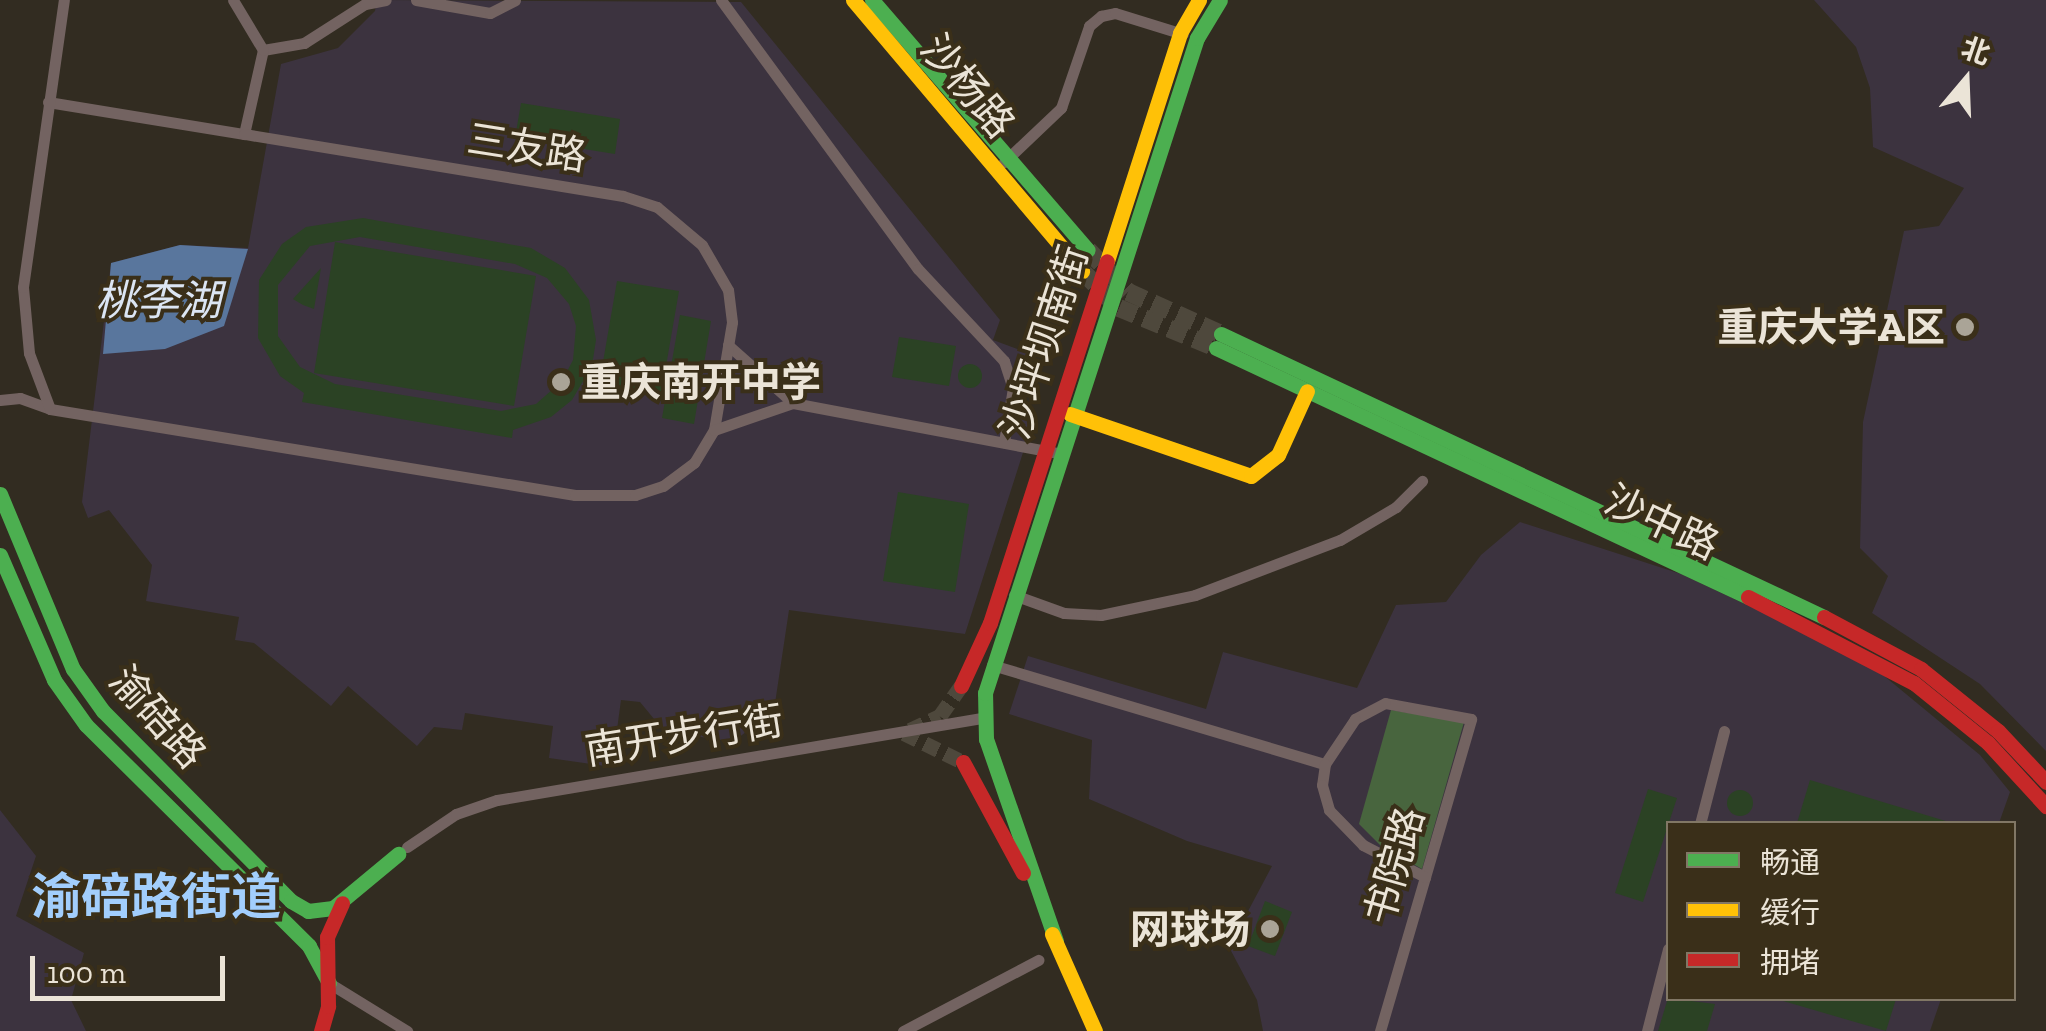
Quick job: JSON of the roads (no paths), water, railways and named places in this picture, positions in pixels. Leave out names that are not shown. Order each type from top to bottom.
[{"type":"main road","name":"沙杨路","points":[[852,0],[1001,164]]},
{"type":"main road","name":"沙杨路","points":[[872,0],[1001,164]]},
{"type":"main road","name":"沙坪坝南街","points":[[983,718],[992,665],[1051,451],[1070,414],[1190,57],[1186,16],[1199,0]]},
{"type":"main road","points":[[1189,36],[1220,0]]},
{"type":"main road","name":"沙坪坝南街","points":[[960,686],[990,623],[1051,451],[1189,36]]},
{"type":"main road","points":[[1001,164],[1088,250]]},
{"type":"main road","points":[[1001,164],[1082,271]]},
{"type":"main road","name":"沙中路","points":[[2046,782],[1998,732],[1921,669],[1862,634],[1218,341],[1307,391],[1822,630],[1914,683],[1988,743],[2046,806]]},
{"type":"main road","points":[[1070,414],[1251,476],[1278,456],[1307,391]]},
{"type":"main road","name":"渝碚路","points":[[0,494],[66,654],[102,711],[292,901],[308,911],[342,903]]},
{"type":"main road","name":"渝碚路","points":[[0,555],[7,591],[54,680],[86,724],[309,946],[328,983]]},
{"type":"main road","points":[[983,718],[1056,941]]},
{"type":"main road","points":[[963,762],[1056,941],[1095,1031]]},
{"type":"main road","points":[[321,1031],[328,983],[327,936],[342,903],[402,850]]},
{"type":"street","points":[[50,409],[29,353],[23,287],[64,0]]},
{"type":"street","points":[[233,0],[263,50],[244,134]]},
{"type":"street","points":[[263,50],[304,43],[365,4],[386,0]]},
{"type":"street","points":[[416,0],[490,13],[516,0]]},
{"type":"street","points":[[721,0],[918,269],[1004,361],[1013,388],[1004,442]]},
{"type":"street","points":[[1001,164],[1061,108],[1089,26],[1101,16],[1115,13],[1189,36]]},
{"type":"street","name":"三友路","points":[[48,102],[623,196],[657,207],[717,266],[732,322],[728,345]]},
{"type":"street","points":[[728,345],[793,403]]},
{"type":"street","points":[[0,400],[20,398],[50,409],[602,497],[664,486],[694,462],[714,430],[728,345]]},
{"type":"street","points":[[714,430],[793,403],[1051,451]]},
{"type":"street","points":[[1014,595],[1064,613],[1101,615],[1194,595],[1340,540],[1396,507],[1422,481]]},
{"type":"street","points":[[992,665],[1324,764],[1329,810],[1341,824],[1396,867],[1425,877]]},
{"type":"street","name":"书院路","points":[[1324,764],[1355,719],[1386,704],[1471,720],[1380,1031]]},
{"type":"street","name":"南开步行街","points":[[402,850],[456,814],[497,800],[983,718]]},
{"type":"street","points":[[1701,821],[1724,731]]},
{"type":"street","points":[[1648,1031],[1666,956]]},
{"type":"street","points":[[904,1031],[1038,960]]},
{"type":"street","points":[[328,983],[407,1031]]},
{"type":"water","name":"桃李湖","points":[[180,245],[248,249],[224,326],[165,349],[103,354],[111,263]]},
{"type":"tunnel","points":[[1088,250],[1128,292],[1221,334]]},
{"type":"tunnel","points":[[1082,271],[1119,308],[1216,348]]},
{"type":"tunnel","points":[[910,730],[940,716],[961,686]]},
{"type":"tunnel","points":[[904,733],[963,762]]},
{"type":"place","name":"重庆大学A区","points":[[1965,327]]},
{"type":"place","name":"重庆南开中学","points":[[561,382]]},
{"type":"place","name":"网球场","points":[[1270,929]]},
{"type":"district","name":"渝碚路街道","points":[[156,898]]}]
